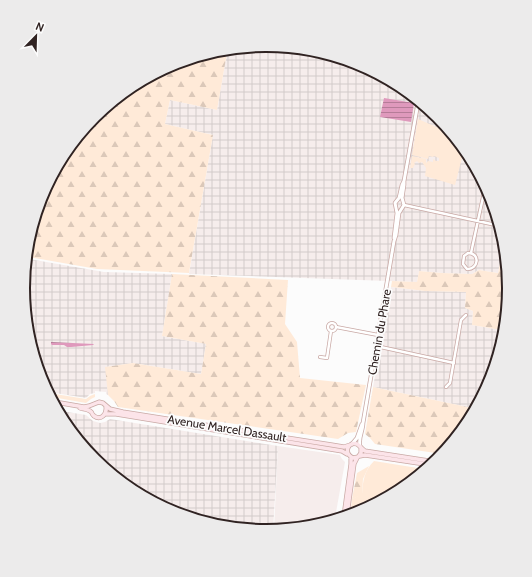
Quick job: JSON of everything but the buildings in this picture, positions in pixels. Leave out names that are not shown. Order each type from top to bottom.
[{"type":"main road","points":[[60,403],[84,407],[101,402],[106,407],[106,414],[98,417],[88,410],[62,406]]},
{"type":"main road","points":[[92,412],[93,405]]},
{"type":"main road","name":"Avenue Marcel Dassault","points":[[106,407],[123,412],[336,446],[344,447],[351,445]]},
{"type":"main road","name":"Avenue Marcel Dassault","points":[[106,414],[116,414],[250,435],[339,450],[348,454]]},
{"type":"main road","points":[[424,464],[365,454],[358,457],[351,457],[348,454],[348,448],[351,445],[357,444],[365,450],[427,461]]},
{"type":"main road","points":[[348,510],[354,464],[362,453],[361,448]]},
{"type":"main road","points":[[345,511],[351,457]]},
{"type":"street","points":[[404,205],[402,200],[404,181],[417,107]]},
{"type":"street","points":[[404,181],[400,195],[395,203],[398,209],[404,205]]},
{"type":"street","points":[[471,253],[484,197]]},
{"type":"street","points":[[397,200],[402,200]]},
{"type":"street","points":[[404,205],[493,224]]},
{"type":"street","name":"Chemin du Phare","points":[[394,241],[397,213],[396,207]]},
{"type":"street","name":"Chemin du Phare","points":[[361,448],[359,442],[363,427],[394,241],[401,208]]},
{"type":"street","points":[[471,253],[476,256],[476,260],[474,267],[468,269],[464,266],[463,262],[466,254],[471,253]]},
{"type":"street","points":[[446,387],[450,383],[461,320],[466,315]]},
{"type":"street","points":[[320,357],[327,358],[331,331],[328,328],[332,323],[335,324],[336,327],[378,335]]},
{"type":"street","points":[[331,331],[336,327]]},
{"type":"street","points":[[376,346],[454,363]]},
{"type":"street","name":"Chemin du Phare","points":[[351,445],[357,438],[363,422]]},
{"type":"shaded area","points":[[266,52],[312,57],[356,70],[384,84],[410,101],[433,122],[453,145],[470,170],[484,198],[494,227],[500,258],[498,273],[479,270],[472,274],[419,271],[417,282],[189,274],[213,135],[165,124],[170,100],[217,110],[226,56]]},
{"type":"shaded area","points":[[384,98],[414,104],[411,122],[380,117]]},
{"type":"shaded area","points":[[32,260],[104,272],[172,274],[162,336],[206,344],[201,374],[133,363],[106,367],[108,395],[106,392],[95,391],[95,393],[90,394],[86,398],[54,393],[48,379],[38,350],[32,319],[30,288]]},
{"type":"shaded area","points":[[391,287],[425,291],[466,292],[465,308],[473,311],[472,325],[498,329],[494,350],[484,379],[470,408],[373,387]]},
{"type":"shaded area","points":[[51,342],[94,344],[67,347],[64,345],[52,345]]},
{"type":"shaded area","points":[[65,412],[86,415],[93,421],[100,423],[110,419],[278,446],[273,524],[251,524],[220,520],[176,507],[148,493],[122,476],[89,444]]},
{"type":"shaded area","points":[[278,446],[340,455],[345,462],[336,514],[312,520],[274,524]]},
{"type":"green space","points":[[226,56],[217,110],[170,100],[165,124],[213,135],[189,273],[97,269],[32,258],[38,227],[48,198],[62,170],[70,157],[89,133],[122,101],[148,84],[176,70]]},
{"type":"green space","points":[[418,119],[438,128],[462,157],[455,185],[425,176],[426,168],[422,162],[419,163],[417,161],[414,163],[413,168],[410,168],[412,156],[426,159],[426,163],[428,161],[433,162],[433,159],[439,161],[439,158],[429,156],[428,159],[412,155]]},
{"type":"green space","points":[[500,262],[502,288],[498,329],[472,325],[473,311],[465,308],[466,292],[425,291],[391,287],[392,281],[417,282],[419,271],[472,274],[479,270],[498,273]]},
{"type":"green space","points":[[172,274],[288,280],[285,324],[297,342],[300,378],[366,385],[356,432],[348,433],[338,439],[118,407],[108,395],[105,367],[133,363],[201,374],[206,344],[162,336]]},
{"type":"green space","points":[[373,387],[470,408],[453,432],[435,453],[375,444],[365,434]]},
{"type":"green space","points":[[55,394],[86,399],[95,394],[95,397],[86,403],[57,398]]},
{"type":"green space","points":[[374,461],[419,468],[384,493],[351,509],[352,499],[362,494],[365,476]]},
{"type":"green space","points":[[369,466],[363,479],[362,495],[352,499],[357,473]]}]
